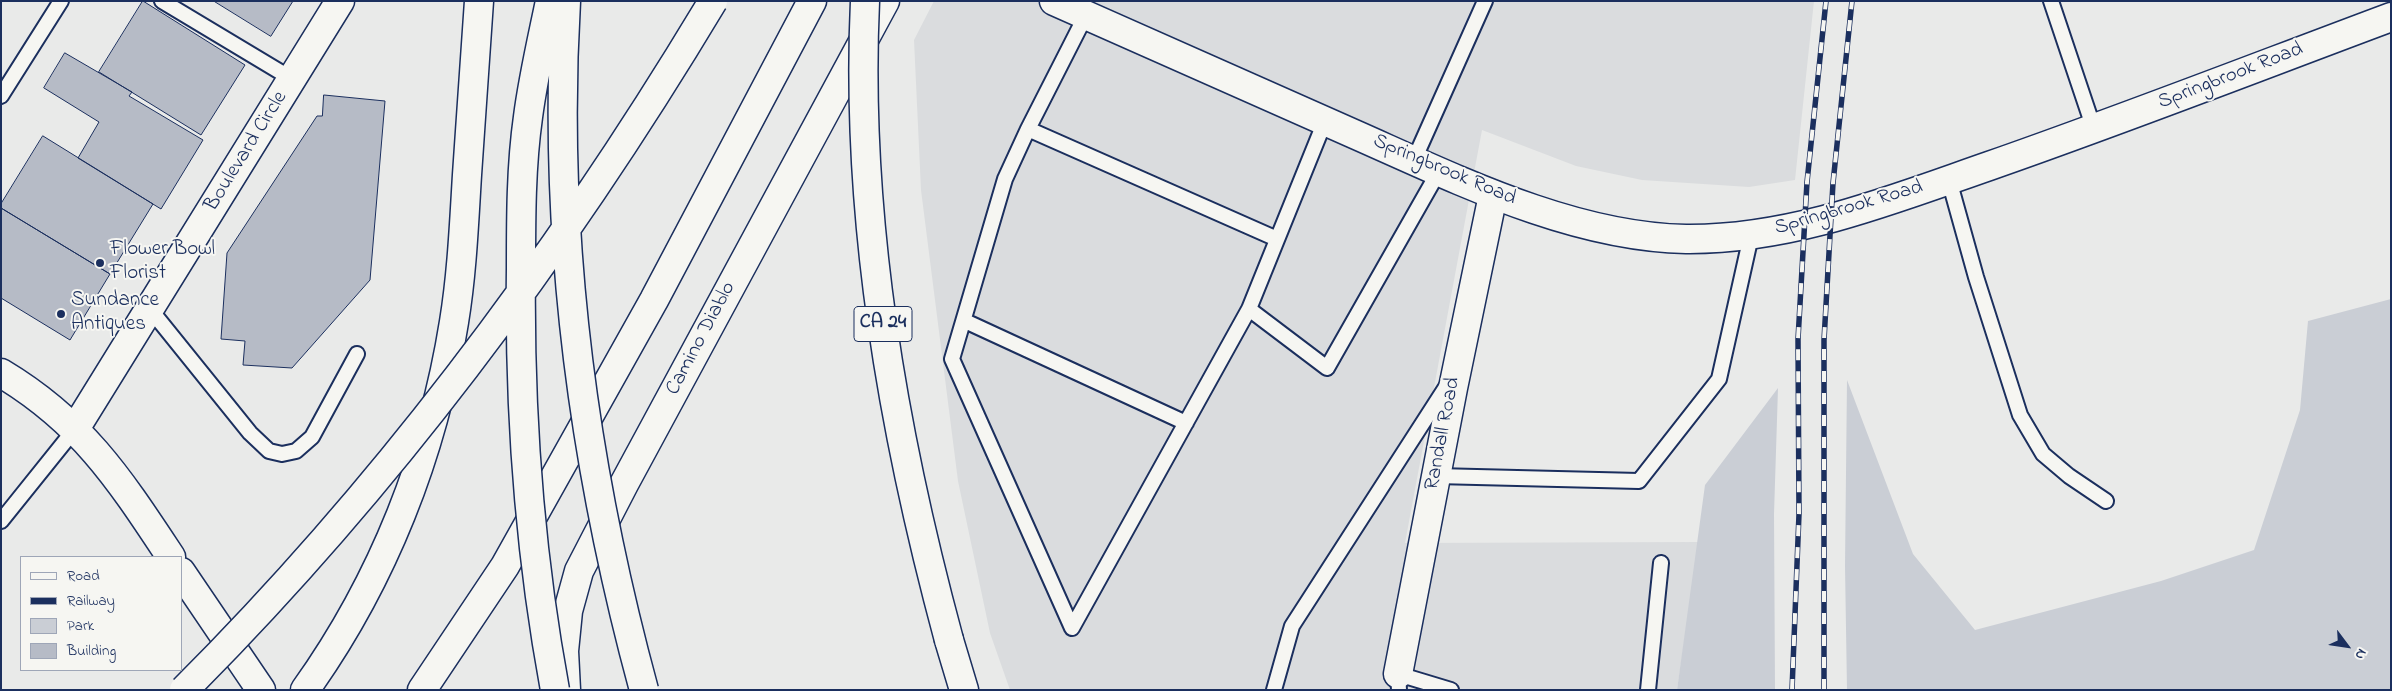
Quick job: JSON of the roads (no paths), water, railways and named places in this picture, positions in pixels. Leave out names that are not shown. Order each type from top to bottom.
[{"type":"main road","name":"Boulevard Circle","points":[[76,430],[340,1]]},
{"type":"main road","points":[[305,690],[331,653],[388,547],[419,464],[446,368],[460,278],[479,1]]},
{"type":"main road","points":[[550,1],[534,80],[524,159],[520,315],[526,476],[544,626],[556,690]]},
{"type":"main road","points":[[566,1],[563,167],[574,324],[595,479],[615,574],[644,690]]},
{"type":"main road","points":[[184,690],[308,559],[459,378],[555,248],[599,183],[713,1]]},
{"type":"main road","points":[[422,690],[505,566],[649,309],[812,1]]},
{"type":"main road","name":"CA 24","points":[[865,1],[864,103],[867,171],[882,318],[905,458],[949,640],[964,690]]},
{"type":"main road","name":"Camino Diablo","points":[[566,690],[564,651],[568,611],[580,572],[624,484],[885,1]]},
{"type":"main road","name":"Springbrook Road","points":[[1054,1],[1493,195],[1572,220],[1637,234],[1685,239],[1751,236],[1800,227],[1949,180],[2094,129],[2391,17]]},
{"type":"main road","name":"Randall Road","points":[[1399,682],[1436,476],[1493,195]]},
{"type":"main road","points":[[1,373],[45,404],[76,430],[118,478],[170,556]]},
{"type":"main road","points":[[182,573],[261,690]]},
{"type":"lane","points":[[1,96],[61,1]]},
{"type":"lane","points":[[162,1],[292,79]]},
{"type":"lane","points":[[1414,160],[1485,1]]},
{"type":"lane","points":[[2051,1],[2094,129]]},
{"type":"lane","points":[[1086,15],[1004,179],[965,321],[952,360],[1072,628],[1249,309],[1325,121]]},
{"type":"lane","points":[[1028,129],[1277,240]]},
{"type":"lane","points":[[1249,309],[1327,368],[1439,171]]},
{"type":"lane","points":[[1949,180],[1979,286],[2020,414],[2043,454],[2069,476],[2106,502]]},
{"type":"lane","points":[[1436,476],[1639,481],[1719,379],[1751,236]]},
{"type":"lane","points":[[150,309],[250,433],[269,451],[282,454],[296,451],[312,437],[357,354]]},
{"type":"lane","points":[[965,321],[1186,423]]},
{"type":"lane","points":[[1272,689],[1292,626],[1457,369]]},
{"type":"lane","points":[[1,521],[76,430]]},
{"type":"lane","points":[[1648,690],[1661,563]]},
{"type":"lane","points":[[1399,682],[1451,690]]},
{"type":"railway","points":[[1792,690],[1799,514],[1798,339],[1807,182],[1826,1]]},
{"type":"railway","points":[[1824,690],[1824,340],[1833,183],[1852,1]]},
{"type":"place","name":"Flower Bowl Florist","points":[[100,263]]},
{"type":"place","name":"Sundance Antiques","points":[[61,314]]}]
